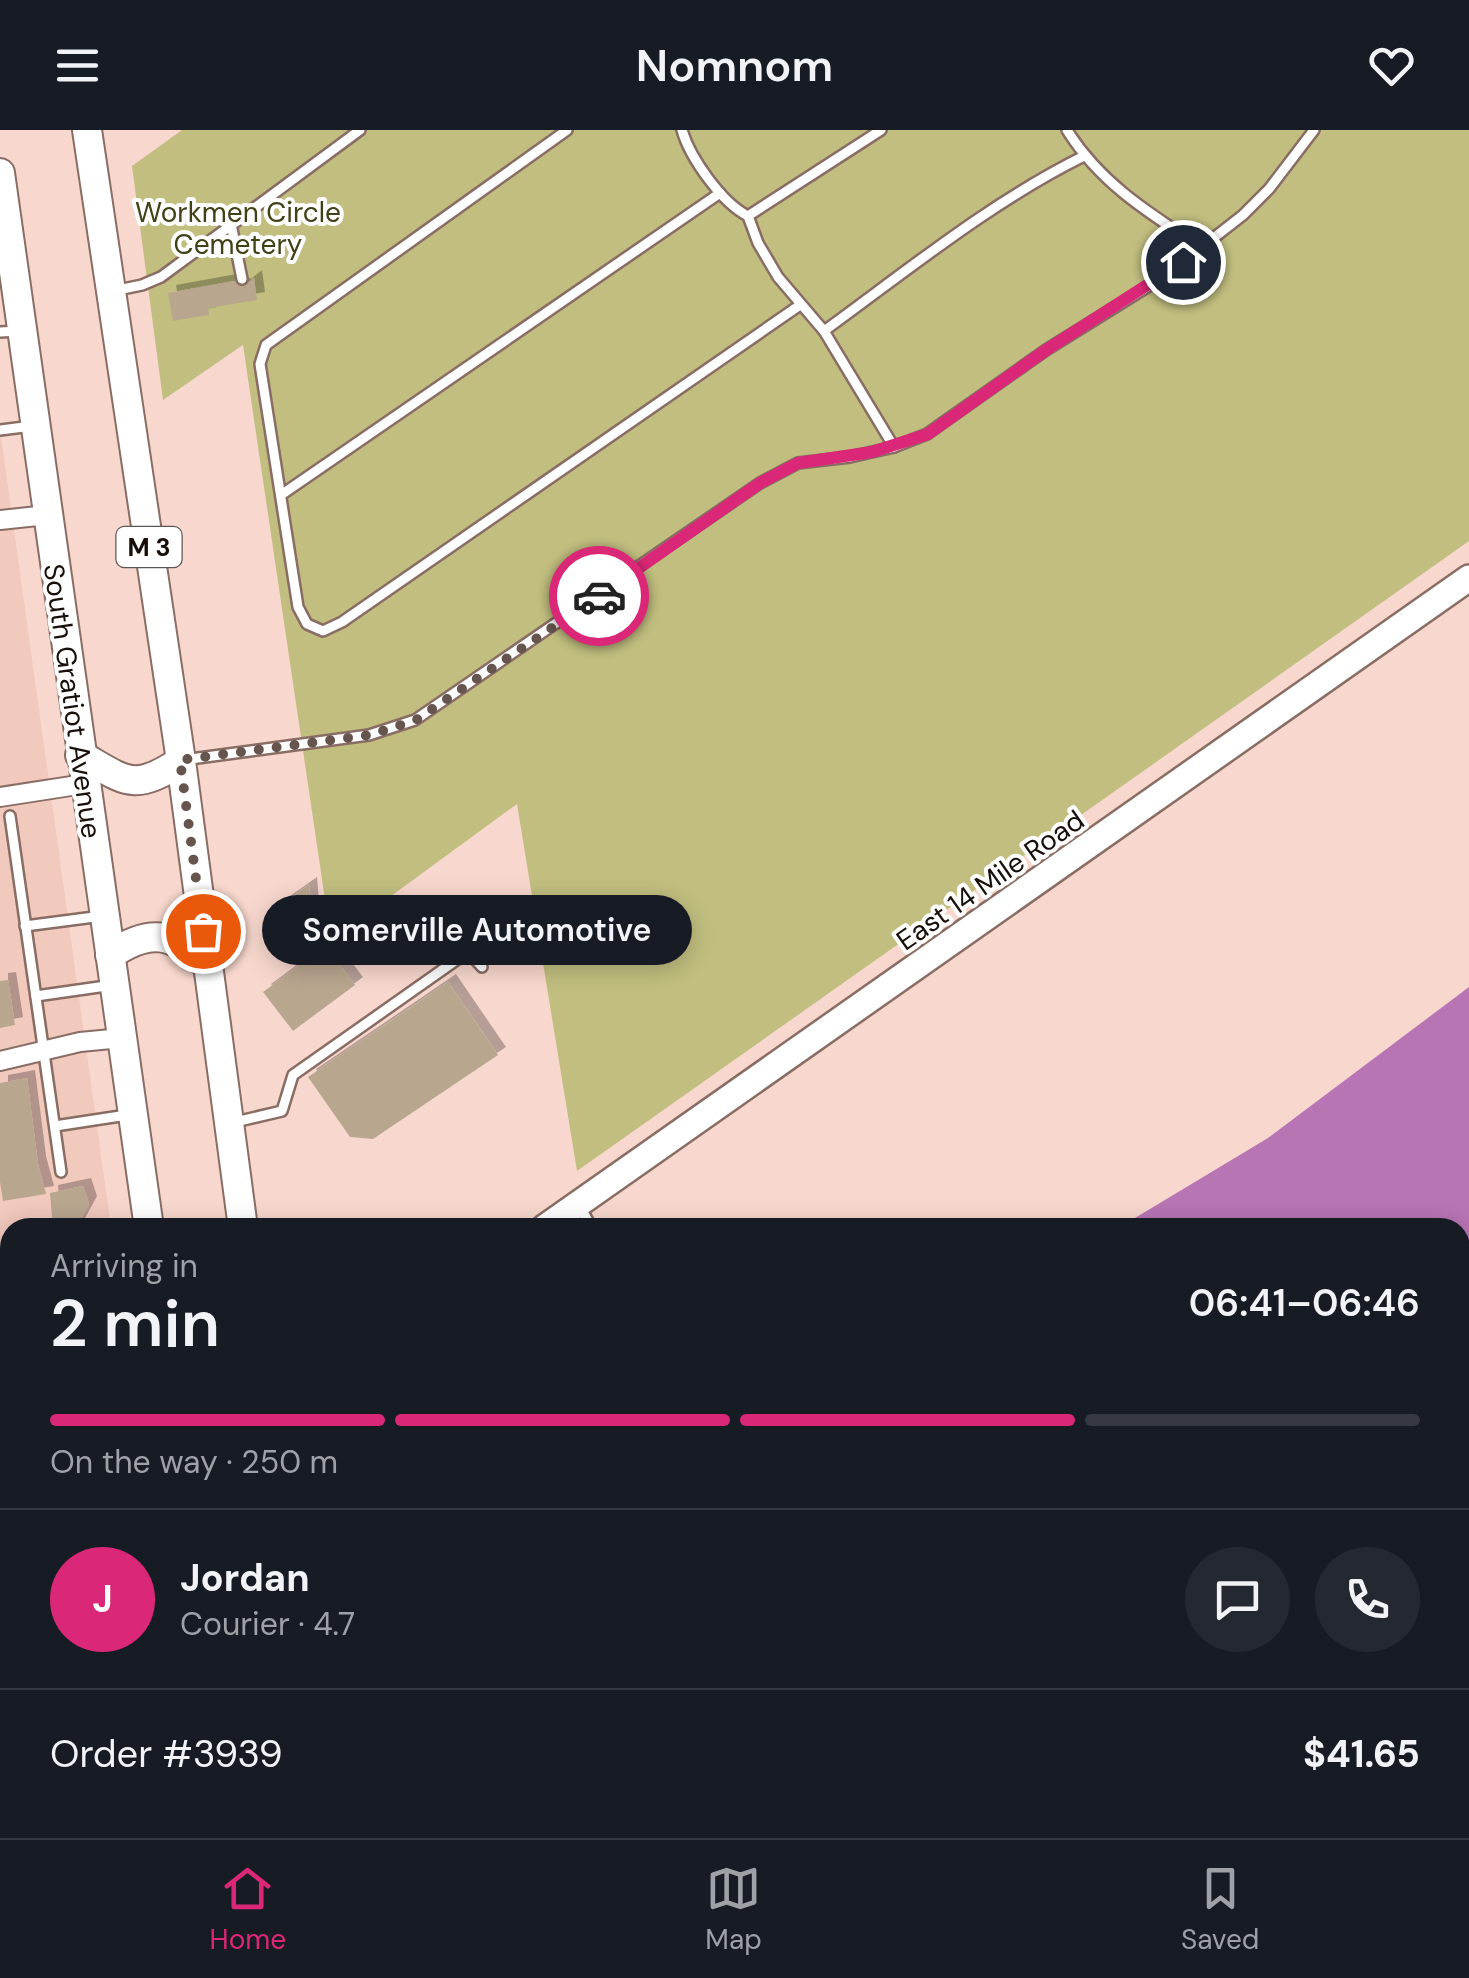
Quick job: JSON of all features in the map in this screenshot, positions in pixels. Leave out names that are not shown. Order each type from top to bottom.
[{"type":"main road","name":"M 3","points":[[87,130],[180,760],[241,1218]]},
{"type":"main road","name":"South Gratiot Avenue","points":[[0,173],[11,331],[34,426],[148,1218]]},
{"type":"main road","name":"East 14 Mile Road","points":[[558,1218],[1469,578]]},
{"type":"main road","points":[[80,755],[128,780],[142,782],[180,760]]},
{"type":"main road","points":[[110,955],[124,945],[157,936],[190,948],[208,965]]},
{"type":"street","points":[[0,520],[47,515]]},
{"type":"street","points":[[0,797],[84,784]]},
{"type":"street","points":[[0,1061],[80,1042],[122,1038]]},
{"type":"lane","points":[[112,292],[142,286],[161,277],[360,130]]},
{"type":"lane","points":[[568,130],[266,345],[260,364],[298,607],[307,624],[323,631],[342,622],[800,305]]},
{"type":"lane","points":[[682,130],[685,141],[720,193],[732,208],[748,216],[768,260],[824,331],[894,447]]},
{"type":"lane","points":[[748,216],[881,130]]},
{"type":"lane","points":[[1067,130],[1084,156],[1116,189],[1201,247]]},
{"type":"lane","points":[[180,760],[370,735],[416,720],[760,483],[798,463],[894,447],[928,434],[1046,350],[1165,276],[1243,216],[1269,190],[1314,130]]},
{"type":"lane","points":[[824,331],[937,248],[1050,173],[1084,156]]},
{"type":"lane","points":[[281,495],[720,193]]},
{"type":"lane","points":[[231,224],[242,279]]},
{"type":"lane","points":[[0,430],[34,426]]},
{"type":"lane","points":[[10,816],[62,1172]]},
{"type":"lane","points":[[25,926],[104,916]]},
{"type":"lane","points":[[227,1123],[282,1111],[293,1075],[462,956],[472,956],[482,966]]},
{"type":"lane","points":[[36,996],[114,984]]},
{"type":"lane","points":[[55,1126],[132,1114]]},
{"type":"lane","points":[[578,1203],[586,1218]]},
{"type":"shaded area","points":[[0,429],[110,1218],[0,1218]]},
{"type":"shaded area","points":[[1469,987],[1469,1218],[1135,1218],[1268,1138]]},
{"type":"green space","name":"Workmen Circle Cemetery","points":[[182,130],[1469,130],[1469,541],[577,1171],[517,804],[331,940],[243,345],[163,400],[132,166]]},
{"type":"building","points":[[254,278],[257,300],[208,308],[209,315],[173,321],[168,293],[234,281],[243,287]]},
{"type":"building","points":[[309,885],[312,920],[272,949],[265,916]]},
{"type":"building","points":[[325,946],[355,985],[293,1031],[263,992]]},
{"type":"building","points":[[8,980],[15,1025],[0,1028],[0,981]]},
{"type":"building","points":[[448,982],[498,1055],[373,1139],[350,1137],[308,1077]]},
{"type":"building","points":[[27,1078],[38,1164],[46,1194],[3,1201],[0,1083]]},
{"type":"building","points":[[83,1186],[89,1204],[81,1218],[52,1218],[50,1193]]},
{"type":"way so far","points":[[203,931],[180,760],[370,735],[416,720],[599,596]]},
{"type":"place","name":"Somerville Automotive","points":[[203,931]]},
{"type":"route","points":[[599,596],[760,483],[798,463],[850,457],[928,434],[1046,350],[1183,262]]}]
